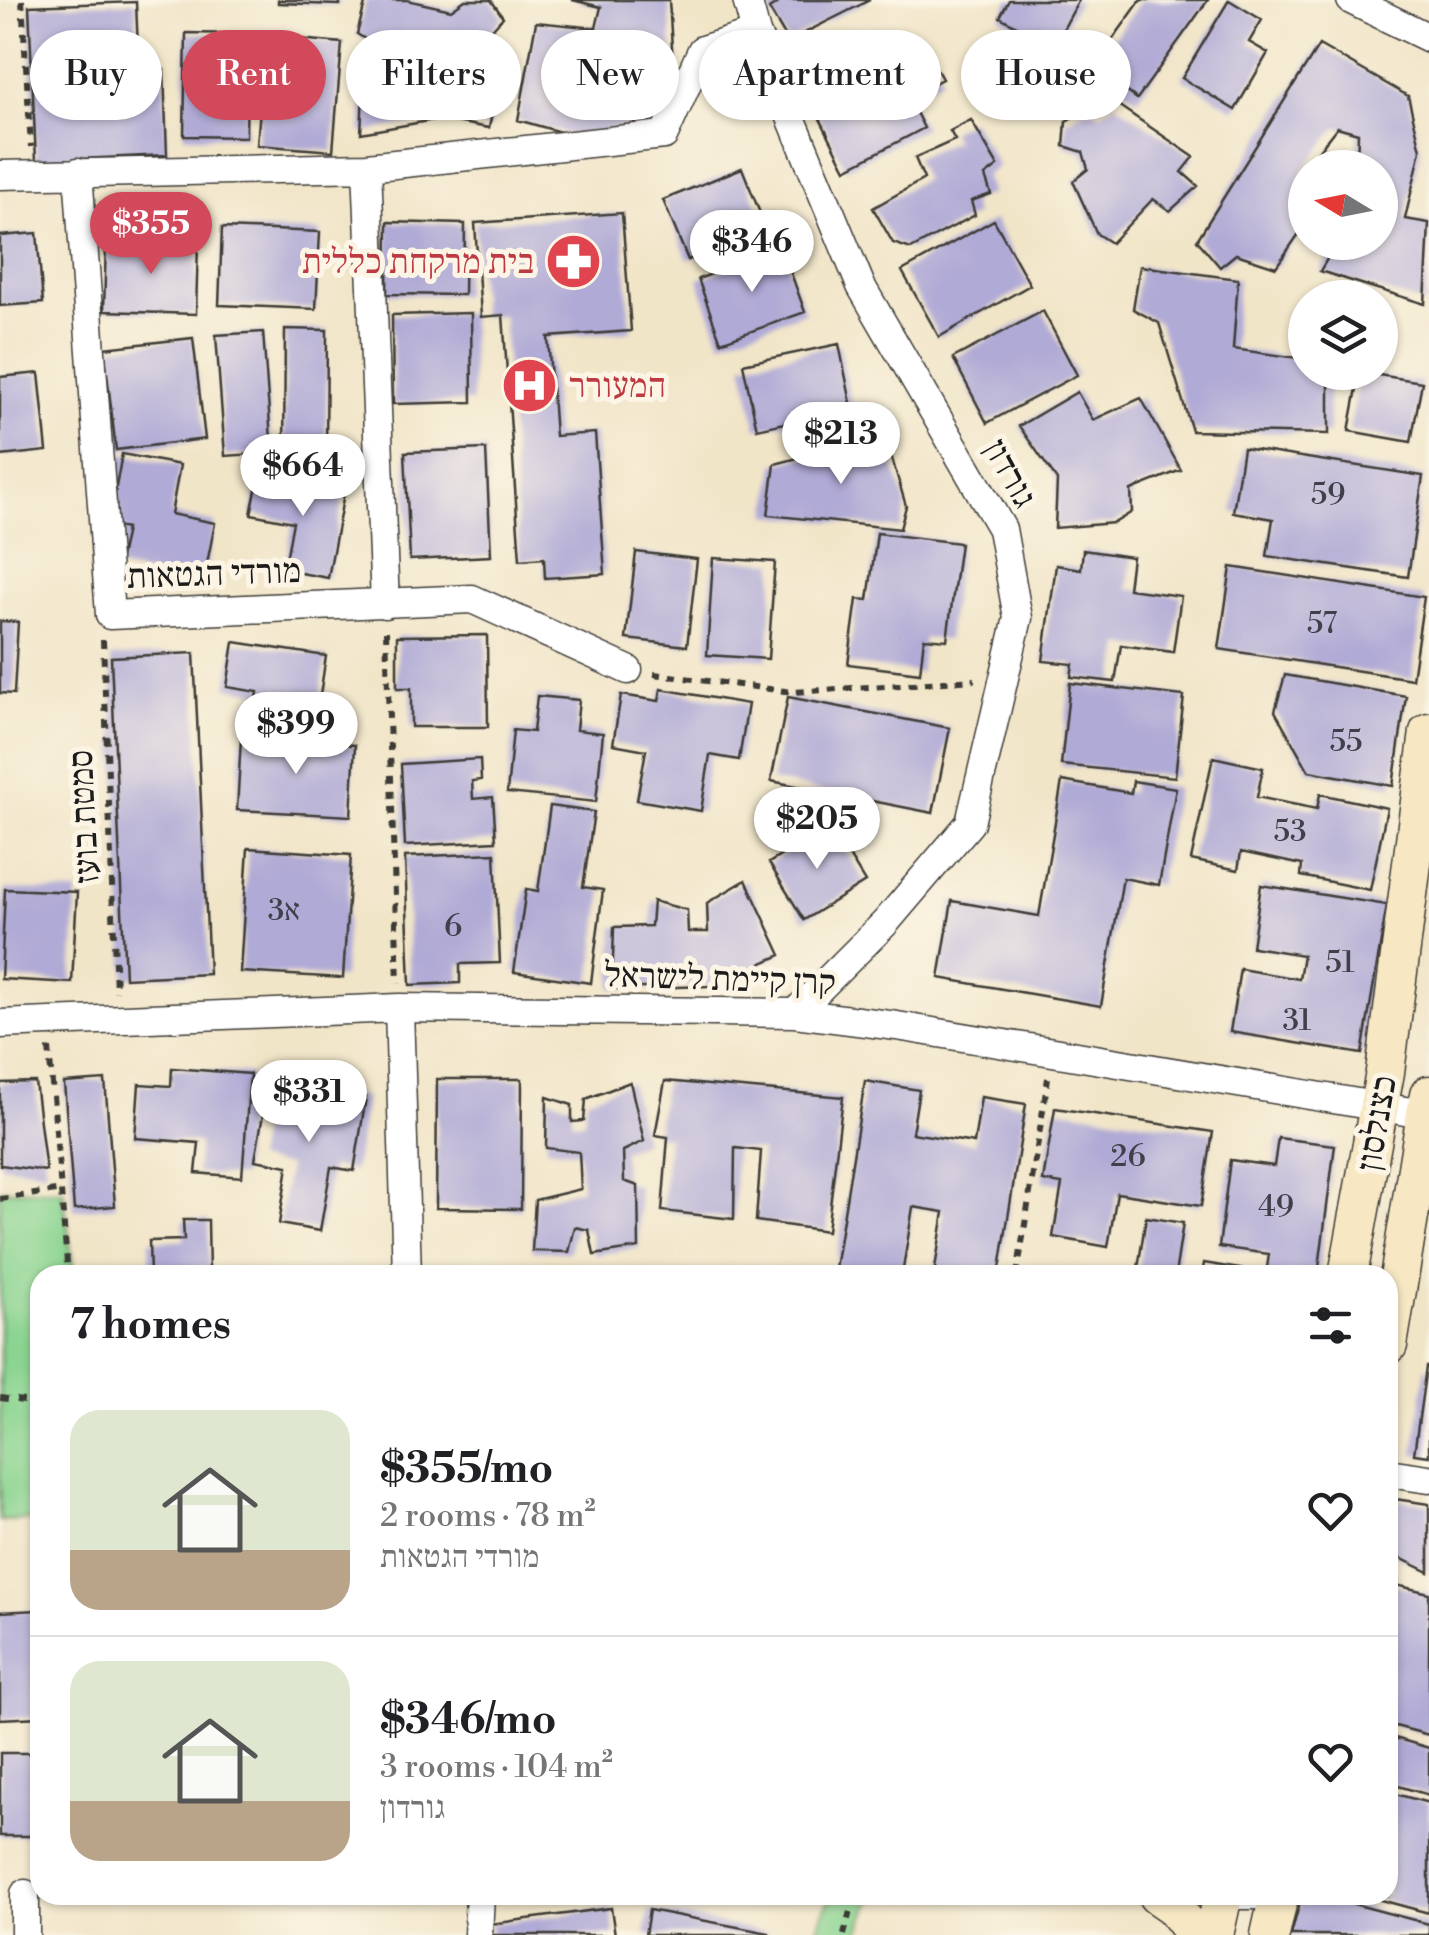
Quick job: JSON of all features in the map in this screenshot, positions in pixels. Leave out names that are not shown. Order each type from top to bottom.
[{"type":"street","name":"גורדון","points":[[747,0],[755,30]]},
{"type":"street","points":[[1352,0],[1429,38]]},
{"type":"street","points":[[0,175],[367,166],[664,135],[699,57]]},
{"type":"street","name":"גורדון","points":[[792,120],[860,286],[1002,529],[1018,618],[970,822],[885,923],[795,1013]]},
{"type":"street","points":[[367,166],[385,604]]},
{"type":"street","name":"מורדי הגטאות","points":[[78,172],[110,614],[472,599],[628,670]]},
{"type":"street","name":"כצנלסון","points":[[1350,1265],[1378,1106],[1429,732]]},
{"type":"street","points":[[398,1008],[406,1265]]},
{"type":"street","name":"קרן קיימת לישראל","points":[[0,1024],[398,1008],[795,1013],[1378,1106],[1428,1108]]},
{"type":"street","name":"כצנלסון","points":[[1398,1286],[1428,1108]]},
{"type":"street","points":[[1398,1474],[1429,1479]]},
{"type":"street","points":[[22,1894],[26,1935]]},
{"type":"street","points":[[478,1935],[480,1905]]},
{"type":"street","points":[[1169,1905],[1186,1920],[1195,1935]]},
{"type":"street","points":[[1214,1935],[1225,1905]]},
{"type":"street","points":[[1270,1935],[1277,1905]]},
{"type":"path","points":[[22,0],[32,174]]},
{"type":"path","points":[[385,604],[398,1008]]},
{"type":"path","name":"סמטת בועז","points":[[110,614],[101,647],[118,1019]]},
{"type":"path","points":[[628,670],[793,692],[1004,678]]},
{"type":"path","points":[[47,1022],[67,1265]]},
{"type":"path","points":[[1020,1265],[1052,1052]]},
{"type":"path","points":[[0,1199],[63,1190]]},
{"type":"path","points":[[0,1398],[30,1401]]},
{"type":"path","points":[[844,1935],[852,1905]]},
{"type":"green space","points":[[0,1190],[63,1190],[73,1265],[30,1265],[30,1520],[0,1521]]},
{"type":"green space","points":[[827,1905],[869,1905],[858,1935],[815,1935]]},
{"type":"building","points":[[340,0],[340,5],[278,3]]},
{"type":"building","points":[[366,0],[407,0],[451,10],[465,0],[491,0],[503,17],[492,30],[358,30]]},
{"type":"building","points":[[572,0],[669,0],[671,30],[541,30],[541,120],[636,120],[633,125],[578,137],[518,120],[536,22],[596,28],[601,7]]},
{"type":"building","points":[[783,0],[870,0],[810,30],[781,30],[769,9]]},
{"type":"building","points":[[1009,0],[1079,0],[1063,30],[1024,30],[1000,17]]},
{"type":"building","points":[[1141,0],[1208,0],[1137,99],[1131,95],[1131,30],[1119,30]]},
{"type":"building","points":[[1229,0],[1262,20],[1249,42],[1268,53],[1235,110],[1182,78]]},
{"type":"building","points":[[136,2],[137,30],[30,30],[29,6]]},
{"type":"building","points":[[326,42],[342,43],[333,151],[257,145],[259,120],[326,120]]},
{"type":"building","points":[[1319,45],[1408,96],[1421,150],[1405,219],[1429,223],[1425,304],[1398,296],[1398,280],[1349,280],[1320,271],[1326,260],[1398,260],[1398,150],[1358,150],[1358,133],[1337,127],[1319,150],[1288,150],[1288,250],[1276,267],[1236,254],[1220,267],[1197,240]]},
{"type":"building","points":[[164,70],[167,155],[36,161],[34,120],[162,120]]},
{"type":"building","points":[[1131,114],[1194,157],[1182,172],[1198,186],[1170,211],[1153,199],[1111,243],[1097,234],[1073,181],[1088,169],[1083,152],[1064,146],[1066,121],[1131,120]]},
{"type":"building","points":[[184,120],[246,120],[246,137],[184,136]]},
{"type":"building","points":[[362,120],[433,120],[361,133]]},
{"type":"building","points":[[445,120],[491,120],[489,128]]},
{"type":"building","points":[[821,120],[920,120],[924,128],[846,169]]},
{"type":"building","points":[[971,120],[998,166],[985,176],[991,194],[971,201],[975,215],[911,249],[893,243],[873,208],[924,179],[915,158],[955,140],[950,131]]},
{"type":"building","points":[[742,168],[766,228],[688,260],[663,200]]},
{"type":"building","name":"המעורר","points":[[622,213],[631,331],[548,337],[555,436],[595,433],[605,574],[545,578],[544,558],[520,560],[503,315],[481,317],[475,223]]},
{"type":"building","points":[[994,220],[1030,285],[939,337],[902,271]]},
{"type":"building","points":[[388,222],[465,224],[464,295],[387,294]]},
{"type":"building","points":[[222,228],[320,232],[316,309],[219,305]]},
{"type":"building","points":[[37,233],[43,303],[0,306],[0,236]]},
{"type":"building","points":[[106,241],[198,243],[196,314],[104,311]]},
{"type":"building","points":[[782,248],[805,312],[721,342],[698,279]]},
{"type":"building","points":[[1140,266],[1238,279],[1233,349],[1288,357],[1288,390],[1329,390],[1329,434],[1192,431],[1159,323],[1133,309]]},
{"type":"building","points":[[1043,311],[1077,375],[987,423],[953,358]]},
{"type":"building","points":[[471,313],[472,402],[393,404],[392,315]]},
{"type":"building","points":[[285,329],[327,330],[326,456],[284,456]]},
{"type":"building","points":[[263,332],[272,453],[225,456],[216,335]]},
{"type":"building","points":[[193,338],[205,439],[116,450],[104,348]]},
{"type":"building","points":[[839,344],[852,408],[757,429],[743,364]]},
{"type":"building","points":[[39,373],[47,451],[0,456],[0,377]]},
{"type":"building","points":[[1398,378],[1422,382],[1411,442],[1349,431],[1357,390],[1398,390]]},
{"type":"building","points":[[1077,392],[1093,420],[1141,398],[1181,470],[1131,490],[1132,512],[1114,523],[1055,528],[1057,480],[1019,426]]},
{"type":"building","points":[[885,435],[906,506],[900,529],[768,515],[775,464]]},
{"type":"building","points":[[1243,448],[1423,476],[1408,577],[1267,556],[1273,519],[1233,512]]},
{"type":"building","points":[[486,449],[491,556],[410,560],[405,452]]},
{"type":"building","points":[[122,454],[180,465],[171,514],[215,523],[203,584],[118,568],[126,529],[109,525]]},
{"type":"building","points":[[260,471],[345,488],[328,578],[284,570],[293,522],[251,514]]},
{"type":"building","points":[[877,533],[960,543],[947,640],[924,638],[920,673],[848,664],[857,599],[868,600]]},
{"type":"building","points":[[1083,550],[1132,557],[1128,589],[1181,596],[1173,652],[1121,645],[1115,682],[1071,677],[1073,664],[1043,661],[1056,565],[1081,569]]},
{"type":"building","points":[[636,552],[697,559],[687,646],[626,639]]},
{"type":"building","points":[[713,558],[775,562],[768,659],[707,655]]},
{"type":"building","points":[[1231,567],[1424,597],[1412,679],[1219,649]]},
{"type":"building","points":[[0,621],[18,622],[14,694],[0,693]]},
{"type":"building","points":[[487,635],[488,727],[411,727],[411,688],[397,688],[397,636]]},
{"type":"building","points":[[234,642],[326,656],[315,728],[254,718],[258,692],[227,687]]},
{"type":"building","points":[[194,653],[209,974],[125,978],[111,657]]},
{"type":"building","points":[[1285,675],[1406,696],[1393,786],[1309,771],[1275,711]]},
{"type":"building","points":[[1070,683],[1184,696],[1175,777],[1061,765]]},
{"type":"building","points":[[661,689],[748,704],[739,760],[710,755],[701,811],[637,800],[646,750],[613,744],[621,695],[659,701]]},
{"type":"building","points":[[537,696],[579,700],[576,730],[603,733],[596,802],[507,793],[513,730],[533,732]]},
{"type":"building","points":[[788,697],[950,728],[933,813],[771,781]]},
{"type":"building","points":[[241,738],[355,745],[351,816],[237,810]]},
{"type":"building","points":[[1213,757],[1263,768],[1257,797],[1317,809],[1320,794],[1387,808],[1370,890],[1301,876],[1302,865],[1241,852],[1238,870],[1191,860]]},
{"type":"building","points":[[480,759],[481,780],[472,781],[473,799],[493,797],[496,841],[405,846],[401,764]]},
{"type":"building","points":[[1062,781],[1131,793],[1133,781],[1176,788],[1159,885],[1123,878],[1101,1006],[939,978],[952,901],[1039,916]]},
{"type":"building","points":[[550,806],[594,812],[583,887],[603,890],[591,983],[514,972],[526,889],[538,891]]},
{"type":"building","points":[[830,825],[865,882],[804,920],[769,863]]},
{"type":"building","points":[[248,848],[351,855],[343,978],[240,972]]},
{"type":"building","points":[[495,853],[500,963],[460,964],[460,983],[410,985],[405,857]]},
{"type":"building","points":[[746,880],[781,955],[709,986],[612,989],[614,927],[651,926],[653,901],[687,910],[688,932],[708,932],[707,903]]},
{"type":"building","points":[[1261,885],[1387,905],[1362,1054],[1230,1032],[1240,969],[1299,979],[1303,955],[1252,947]]},
{"type":"building","points":[[5,889],[77,892],[72,983],[1,979]]},
{"type":"building","points":[[172,1068],[250,1074],[242,1177],[196,1173],[199,1143],[135,1138],[139,1084],[171,1086]]},
{"type":"building","points":[[437,1079],[522,1079],[521,1209],[436,1208]]},
{"type":"building","points":[[105,1080],[115,1206],[74,1210],[64,1083]]},
{"type":"building","points":[[269,1080],[366,1097],[354,1171],[331,1167],[320,1231],[279,1224],[288,1166],[255,1160]]},
{"type":"building","points":[[665,1081],[843,1097],[827,1231],[756,1221],[761,1151],[735,1148],[734,1219],[662,1211],[668,1137],[655,1135]]},
{"type":"building","points":[[865,1081],[919,1090],[912,1133],[974,1143],[981,1097],[1026,1104],[1001,1265],[936,1265],[944,1212],[913,1207],[904,1265],[836,1265]]},
{"type":"building","points":[[35,1082],[46,1171],[0,1165],[0,1083]]},
{"type":"building","points":[[630,1082],[644,1141],[623,1151],[624,1181],[638,1186],[639,1248],[594,1255],[589,1230],[575,1227],[569,1252],[532,1251],[535,1200],[581,1189],[579,1152],[546,1148],[547,1097],[572,1105],[572,1122],[584,1121],[586,1099]]},
{"type":"building","points":[[1055,1108],[1213,1132],[1201,1206],[1117,1193],[1108,1247],[1053,1237],[1062,1184],[1043,1181]]},
{"type":"building","points":[[1278,1138],[1335,1145],[1319,1265],[1267,1265],[1269,1254],[1219,1247],[1230,1160],[1274,1166]]},
{"type":"building","points":[[1146,1217],[1183,1223],[1177,1265],[1139,1265]]},
{"type":"building","points":[[183,1220],[208,1220],[209,1265],[150,1265],[149,1241],[184,1240]]},
{"type":"building","points":[[1429,1367],[1429,1456],[1414,1454]]},
{"type":"building","points":[[1398,1499],[1429,1504],[1429,1572],[1398,1557]]},
{"type":"building","points":[[1398,1585],[1429,1593],[1429,1735],[1398,1727]]},
{"type":"building","points":[[30,1610],[30,1718],[0,1719],[0,1612]]},
{"type":"building","points":[[1398,1739],[1429,1748],[1429,1795],[1398,1786]]},
{"type":"building","points":[[0,1753],[30,1753],[30,1836],[0,1836]]},
{"type":"building","points":[[1398,1795],[1429,1803],[1429,1913],[1398,1905]]},
{"type":"building","points":[[1299,1905],[1358,1905],[1429,1924],[1429,1935],[1291,1935]]},
{"type":"building","points":[[611,1908],[615,1935],[492,1935],[490,1924]]},
{"type":"building","points":[[649,1910],[769,1933],[769,1935],[645,1935]]},
{"type":"place","name":"בית מרקחת כללית","points":[[573,261]]},
{"type":"place","name":"המעורר","points":[[530,385]]}]
